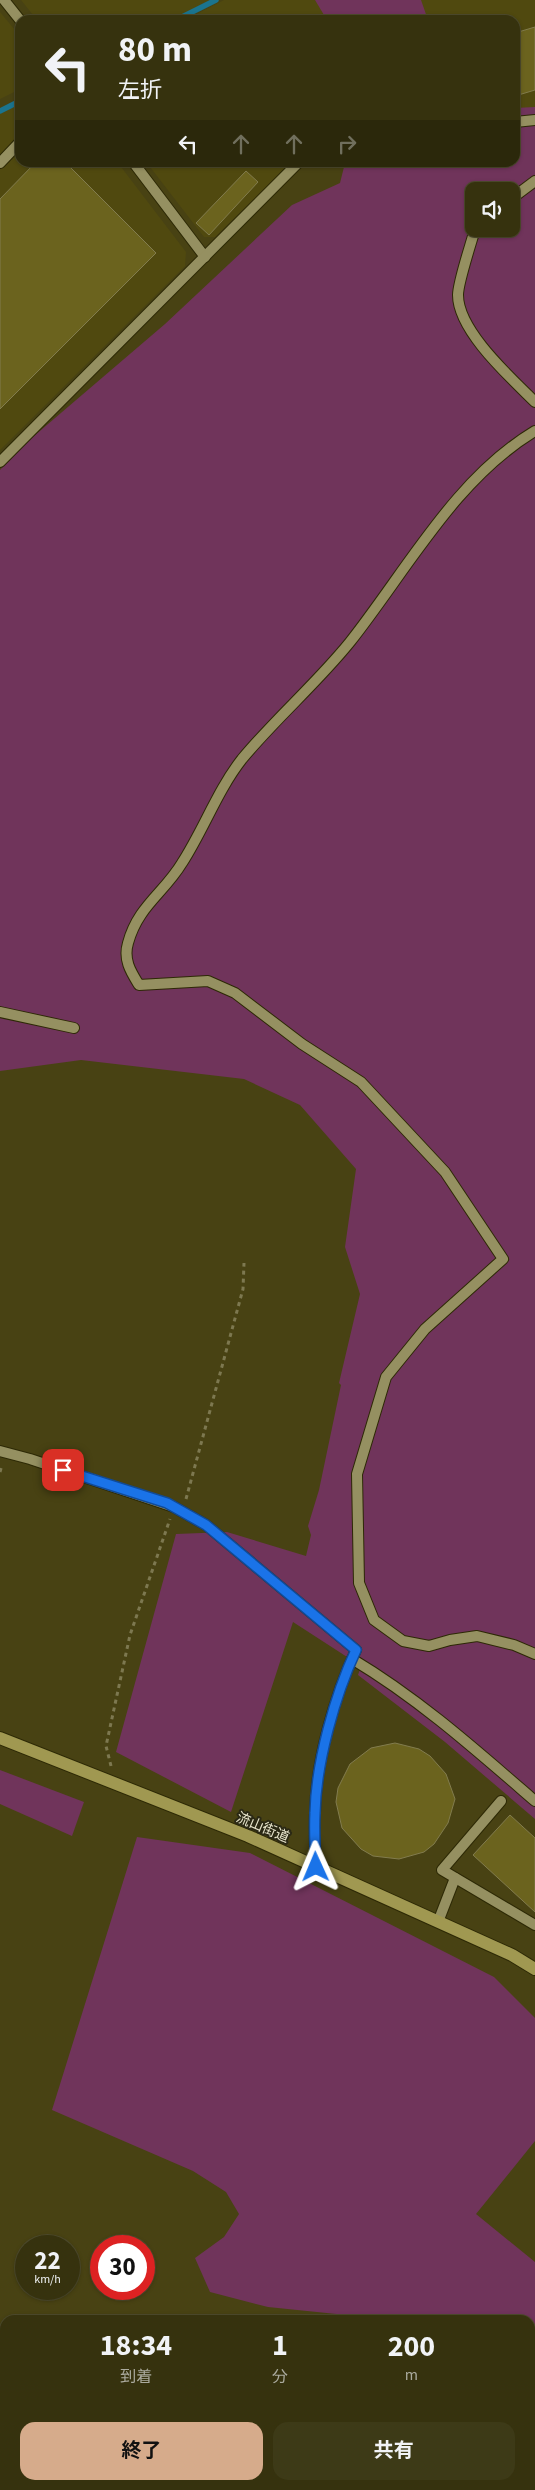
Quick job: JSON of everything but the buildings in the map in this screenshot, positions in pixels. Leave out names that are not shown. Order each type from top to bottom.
[{"type":"main road","name":"流山街道","points":[[0,1738],[248,1836],[512,1956],[535,1969]]},
{"type":"street","points":[[4,0],[16,15]]},
{"type":"street","points":[[520,122],[535,120]]},
{"type":"street","points":[[0,163],[15,147]]},
{"type":"street","points":[[137,167],[205,257]]},
{"type":"street","points":[[0,462],[294,167]]},
{"type":"street","points":[[520,192],[535,181]]},
{"type":"street","points":[[473,237],[458,296],[466,324],[499,367],[535,402]]},
{"type":"street","points":[[535,431],[521,439],[468,484],[348,644],[243,758],[218,792],[182,864],[139,915],[127,945],[127,965],[139,985],[208,982],[235,993],[302,1044],[361,1082],[445,1172],[503,1259],[425,1329],[386,1377],[357,1474],[358,1583],[374,1620],[403,1641],[429,1646],[450,1640],[477,1636],[514,1645],[535,1654]]},
{"type":"street","points":[[0,1012],[74,1028]]},
{"type":"street","points":[[0,1451],[30,1459],[178,1509],[206,1525],[356,1650],[320,1762],[315,1811],[316,1867]]},
{"type":"street","points":[[352,1659],[392,1682],[446,1724],[535,1801]]},
{"type":"street","points":[[501,1801],[442,1870],[535,1925]]},
{"type":"street","points":[[438,1922],[455,1878]]},
{"type":"path","points":[[115,1784],[106,1746],[130,1635],[178,1509],[243,1289],[244,1263]]},
{"type":"shaded area","points":[[21,0],[210,0],[181,15],[33,15]]},
{"type":"shaded area","points":[[224,0],[535,0],[535,113],[520,113],[520,15],[195,15]]},
{"type":"shaded area","points":[[315,0],[421,0],[426,15],[324,15]]},
{"type":"shaded area","points":[[0,12],[15,30],[15,92],[0,99]]},
{"type":"shaded area","points":[[15,106],[15,167],[121,167],[186,252],[185,266],[0,450],[0,114]]},
{"type":"shaded area","points":[[535,107],[535,1819],[445,1742],[358,1675],[361,1666],[293,1622],[231,1812],[116,1752],[176,1534],[227,1532],[306,1556],[311,1535],[308,1526],[319,1490],[341,1385],[339,1383],[360,1294],[345,1247],[356,1169],[300,1105],[244,1079],[81,1060],[0,1071],[0,470],[27,442],[165,324],[292,205],[340,183],[344,167],[520,167],[520,108]]},
{"type":"shaded area","points":[[150,167],[286,167],[215,237],[204,237]]},
{"type":"shaded area","points":[[0,1770],[84,1802],[72,1836],[0,1804]]},
{"type":"shaded area","points":[[137,1837],[250,1853],[494,1977],[535,2018],[535,2141],[476,2214],[535,2262],[535,2315],[346,2315],[268,2307],[210,2292],[195,2258],[224,2237],[239,2214],[226,2192],[193,2171],[52,2110]]},
{"type":"waterway","points":[[186,15],[216,0]]},
{"type":"waterway","points":[[0,111],[15,104]]},
{"type":"route","points":[[63,1470],[167,1503],[206,1525],[356,1650],[332,1719],[320,1762],[315,1811],[316,1867]]}]
